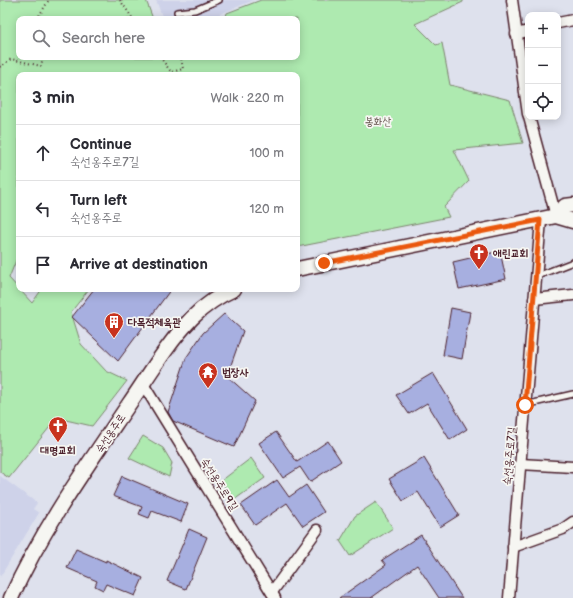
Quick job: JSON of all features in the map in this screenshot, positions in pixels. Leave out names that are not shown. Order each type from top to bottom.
[{"type":"street","points":[[512,0],[525,96]]},
{"type":"street","points":[[561,22],[573,20]]},
{"type":"street","points":[[516,34],[525,32]]},
{"type":"street","points":[[529,120],[556,216]]},
{"type":"street","points":[[556,216],[565,206],[573,205]]},
{"type":"street","points":[[300,268],[556,216],[573,221]]},
{"type":"street","name":"숙선옹주로7길","points":[[509,598],[540,220]]},
{"type":"street","name":"숙선옹주로","points":[[11,598],[22,575],[66,498],[169,345],[192,318],[207,305],[229,292]]},
{"type":"street","points":[[534,299],[573,295]]},
{"type":"street","name":"숙선옹주로9길","points":[[143,384],[274,595]]},
{"type":"street","points":[[520,464],[573,467]]},
{"type":"street","points":[[514,547],[563,529],[573,522]]},
{"type":"street","points":[[274,595],[317,530]]},
{"type":"lane","points":[[177,12],[195,10],[219,0]]},
{"type":"lane","points":[[536,276],[573,262]]},
{"type":"lane","points":[[525,405],[573,394]]},
{"type":"path","points":[[40,16],[49,0]]},
{"type":"path","points":[[120,0],[131,16]]},
{"type":"path","points":[[0,67],[12,59],[16,60]]},
{"type":"path","points":[[16,60],[41,66],[43,60]]},
{"type":"path","points":[[162,60],[171,72],[183,69],[182,60]]},
{"type":"shaded area","points":[[156,0],[254,0],[218,16],[162,16]]},
{"type":"shaded area","points":[[0,476],[37,503],[33,509],[39,513],[0,577]]},
{"type":"green space","name":"봉화산","points":[[0,0],[146,0],[152,16],[16,16],[16,60],[300,60],[300,16],[226,16],[227,13],[261,0],[463,0],[463,2],[415,24],[436,45],[442,43],[450,85],[510,100],[523,143],[454,150],[469,181],[444,207],[449,217],[300,246],[300,72],[16,72],[16,260],[9,278],[16,286],[16,292],[22,292],[32,303],[40,292],[87,292],[71,312],[81,344],[106,371],[127,381],[92,426],[57,418],[9,478],[0,472]]},
{"type":"green space","points":[[143,436],[163,448],[172,463],[169,477],[129,458]]},
{"type":"green space","points":[[251,458],[265,478],[234,500],[221,481]]},
{"type":"green space","points":[[376,502],[393,528],[350,556],[340,541],[355,516]]},
{"type":"building","name":"애린교회","points":[[500,251],[506,279],[459,289],[453,262]]},
{"type":"building","name":"다목적체육관","points":[[92,292],[169,292],[118,361],[72,317]]},
{"type":"building","points":[[451,308],[470,312],[462,359],[443,355]]},
{"type":"building","name":"법장사","points":[[224,314],[243,331],[227,376],[255,401],[234,447],[173,421],[168,412],[186,358],[203,333]]},
{"type":"building","points":[[433,373],[467,429],[450,440],[427,403],[409,414],[396,395]]},
{"type":"building","points":[[276,432],[297,462],[328,441],[341,461],[310,482],[300,467],[283,478],[259,443]]},
{"type":"building","points":[[424,458],[459,515],[440,527],[418,492],[403,501],[389,479]]},
{"type":"building","points":[[122,476],[188,504],[181,522],[152,511],[149,518],[139,514],[142,507],[113,496]]},
{"type":"building","points":[[277,480],[289,497],[306,485],[324,512],[303,526],[287,503],[255,525],[241,505]]},
{"type":"building","points":[[189,529],[207,537],[186,589],[167,581]]},
{"type":"building","points":[[421,535],[462,598],[439,598],[417,565],[371,598],[339,598],[386,565],[382,560]]},
{"type":"building","points":[[76,549],[106,562],[106,560],[143,578],[135,596],[106,584],[103,590],[95,586],[97,581],[67,568]]},
{"type":"place","name":"애린교회","points":[[479,270]]},
{"type":"place","name":"다목적체육관","points":[[114,339]]},
{"type":"place","name":"법장사","points":[[208,389]]},
{"type":"place","name":"대명교회","points":[[58,443]]},
{"type":"route","points":[[324,263],[540,220],[525,405]]}]
